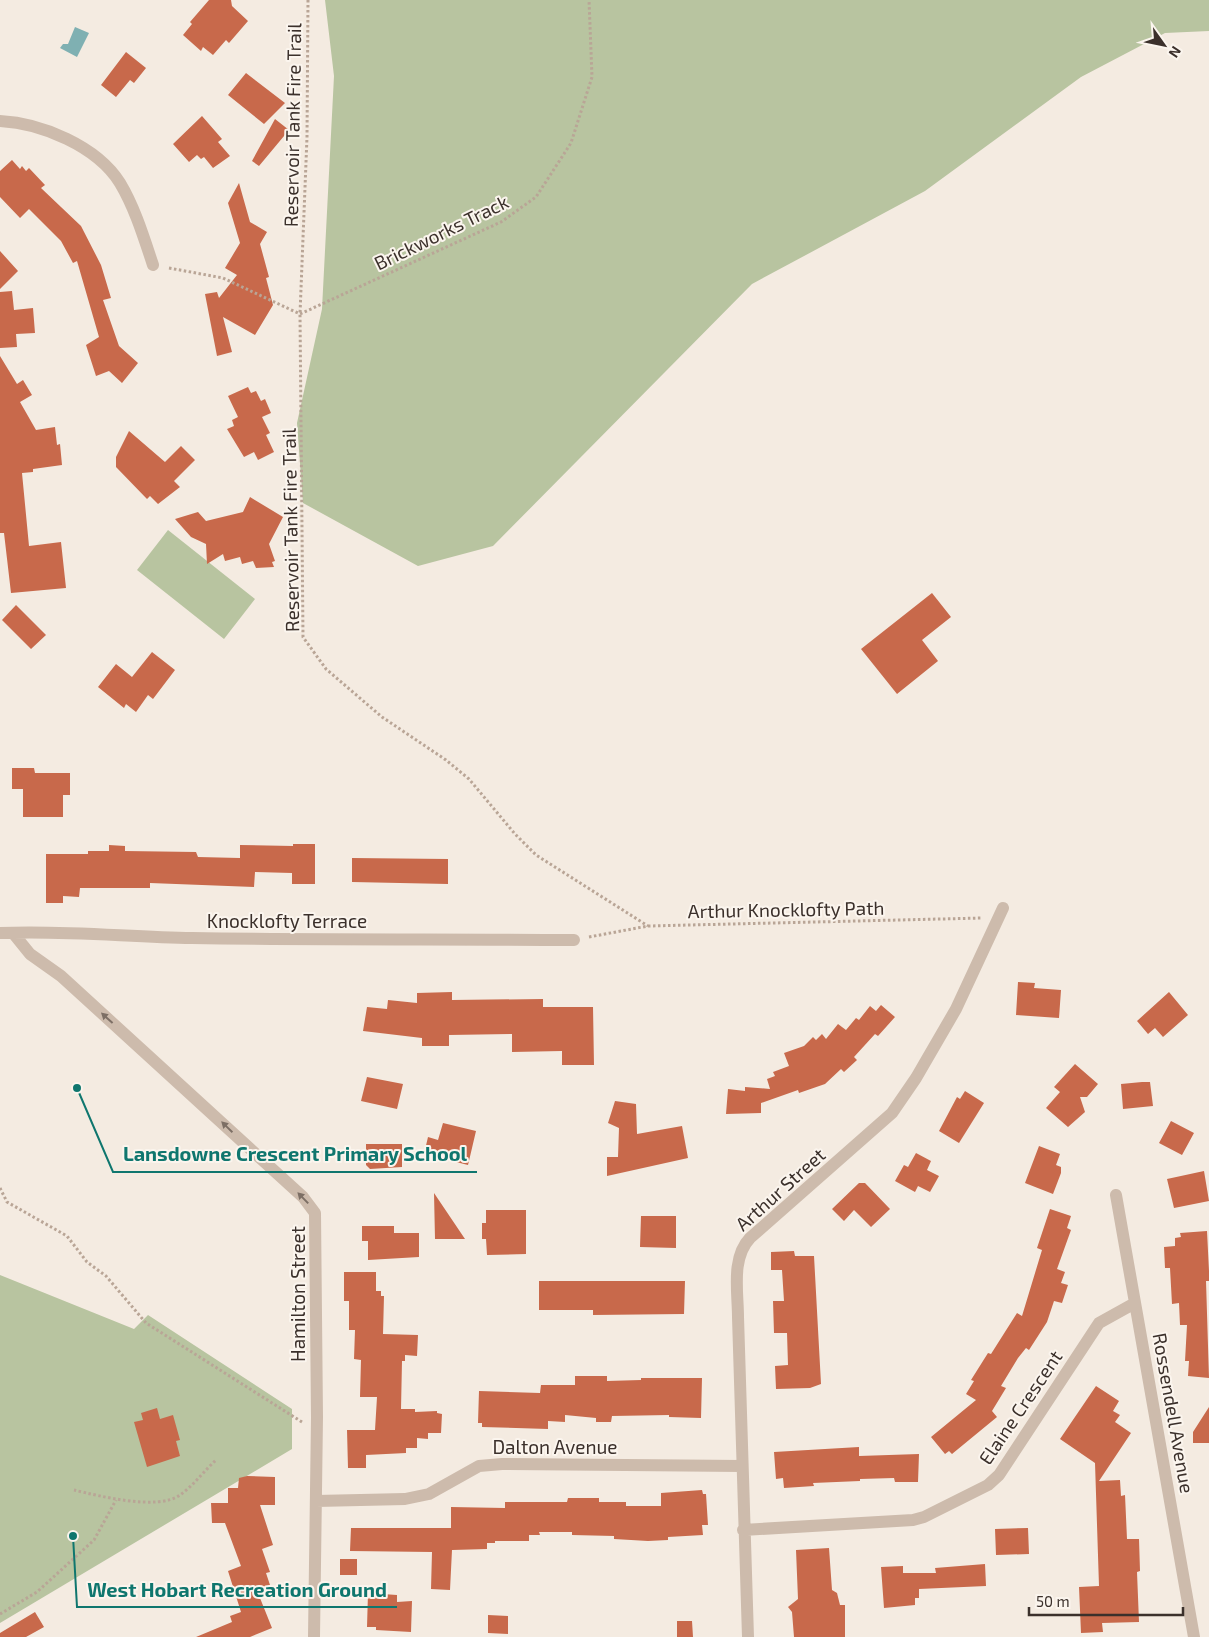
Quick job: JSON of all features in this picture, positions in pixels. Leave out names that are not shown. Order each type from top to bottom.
[{"type":"street","points":[[0,121],[37,125],[82,148],[101,162],[119,182],[139,223],[153,265]]},
{"type":"street","name":"Arthur Street","points":[[748,1637],[738,1317],[738,1267],[740,1252],[750,1238],[892,1113],[916,1078],[951,1017],[1001,913]]},
{"type":"street","name":"Knocklofty Terrace","points":[[6,933],[44,932],[120,937],[268,939],[574,940]]},
{"type":"street","name":"Hamilton Street","points":[[6,933],[30,954],[61,976],[303,1197],[316,1213],[314,1637]]},
{"type":"street","name":"Rossendell Avenue","points":[[1116,1195],[1194,1637]]},
{"type":"street","name":"Elaine Crescent","points":[[744,1530],[913,1520],[924,1517],[988,1485],[1010,1462],[1099,1323],[1135,1303]]},
{"type":"street","name":"Dalton Avenue","points":[[316,1501],[405,1499],[429,1494],[479,1466],[502,1464],[742,1466]]},
{"type":"path","name":"Reservoir Tank Fire Trail","points":[[308,0],[307,137],[300,314],[303,637],[326,669],[382,717],[446,760],[469,779],[536,855],[648,926]]},
{"type":"path","name":"Brickworks Track","points":[[300,314],[501,222],[536,198],[571,143],[592,76],[589,0]]},
{"type":"path","points":[[153,265],[223,278],[300,314]]},
{"type":"path","name":"Arthur Knocklofty Path","points":[[574,940],[648,926],[1001,913]]},
{"type":"path","points":[[0,1188],[7,1202],[67,1236],[87,1262],[106,1276],[146,1324],[307,1425]]},
{"type":"path","points":[[74,1490],[116,1500],[167,1502],[180,1496],[216,1460]]},
{"type":"path","points":[[0,1614],[37,1592],[94,1540],[116,1500]]},
{"type":"green space","points":[[325,0],[1209,0],[1209,31],[1165,33],[1081,77],[925,191],[752,284],[493,546],[418,566],[303,503],[297,423],[322,309],[334,76]]},
{"type":"green space","points":[[168,530],[255,599],[224,639],[137,570]]},
{"type":"green space","points":[[0,1275],[134,1329],[148,1315],[292,1409],[292,1449],[0,1623]]},
{"type":"water","points":[[75,27],[89,33],[77,57],[60,48],[63,44],[68,44]]},
{"type":"building","points":[[209,0],[231,0],[232,6],[248,21],[229,43],[226,40],[213,55],[203,47],[201,51],[183,35],[192,24],[190,22]]},
{"type":"building","points":[[126,52],[146,68],[134,83],[130,80],[116,97],[101,85]]},
{"type":"building","points":[[246,73],[285,103],[264,124],[228,95]]},
{"type":"building","points":[[202,116],[222,139],[218,142],[230,156],[213,168],[204,157],[201,159],[197,155],[189,162],[173,144]]},
{"type":"building","points":[[275,119],[289,130],[259,166],[252,161]]},
{"type":"building","points":[[12,160],[20,169],[22,166],[26,171],[29,168],[45,185],[41,188],[81,226],[101,265],[111,298],[103,300],[119,346],[138,363],[122,383],[109,371],[96,376],[86,345],[99,337],[77,261],[73,263],[61,241],[29,209],[20,218],[0,197],[0,171]]},
{"type":"building","points":[[239,183],[250,222],[267,232],[260,244],[269,277],[266,278],[273,305],[255,335],[223,317],[232,352],[217,356],[205,294],[217,292],[219,298],[237,275],[225,268],[240,243],[228,203]]},
{"type":"building","points":[[0,251],[18,271],[0,289]]},
{"type":"building","points":[[12,291],[14,310],[33,308],[35,333],[16,334],[17,347],[0,348],[0,292]]},
{"type":"building","points":[[0,356],[17,384],[23,380],[32,395],[20,402],[36,430],[55,427],[57,445],[60,444],[62,465],[33,469],[33,472],[22,473],[29,546],[61,542],[66,588],[11,593],[4,533],[0,533]]},
{"type":"building","points":[[248,387],[251,393],[256,391],[261,401],[265,399],[271,413],[262,417],[270,433],[266,435],[274,452],[258,460],[254,452],[244,457],[227,429],[234,426],[232,420],[238,417],[228,396]]},
{"type":"building","points":[[129,431],[165,462],[181,446],[195,460],[174,481],[180,487],[158,504],[150,496],[147,499],[116,467],[116,457]]},
{"type":"building","points":[[250,497],[283,517],[269,544],[275,561],[272,562],[274,567],[256,568],[253,561],[242,564],[240,557],[225,561],[223,554],[207,564],[206,544],[191,537],[175,519],[198,512],[206,521],[243,512]]},
{"type":"building","points":[[932,593],[951,617],[922,640],[938,661],[897,694],[861,649]]},
{"type":"building","points":[[16,605],[46,635],[31,649],[2,620]]},
{"type":"building","points":[[152,652],[175,670],[153,699],[148,695],[136,712],[126,704],[124,708],[98,687],[116,664],[132,677]]},
{"type":"building","points":[[12,768],[34,768],[35,773],[70,773],[70,795],[63,795],[63,817],[23,817],[23,789],[12,789]]},
{"type":"building","points":[[293,844],[315,844],[315,884],[292,884],[292,873],[255,872],[254,887],[150,883],[150,888],[80,888],[79,897],[63,896],[63,903],[46,903],[46,854],[88,854],[88,851],[109,851],[109,845],[125,846],[125,851],[196,852],[198,857],[240,858],[240,845],[293,846]]},
{"type":"building","points":[[352,858],[448,859],[448,884],[352,882]]},
{"type":"building","points":[[1018,982],[1035,983],[1034,988],[1061,990],[1059,1018],[1016,1015]]},
{"type":"building","points":[[452,992],[452,1000],[543,999],[543,1007],[593,1007],[594,1065],[562,1065],[562,1051],[512,1052],[512,1034],[449,1035],[449,1046],[422,1046],[422,1038],[363,1031],[367,1007],[387,1009],[388,1000],[417,1003],[417,993]]},
{"type":"building","points":[[1169,992],[1188,1015],[1163,1037],[1155,1028],[1148,1034],[1137,1021]]},
{"type":"building","points":[[881,1005],[895,1017],[878,1036],[875,1034],[854,1057],[857,1060],[844,1072],[841,1069],[825,1084],[799,1093],[798,1090],[761,1103],[761,1113],[726,1114],[728,1089],[745,1091],[745,1087],[770,1089],[767,1079],[775,1076],[773,1072],[789,1066],[784,1053],[804,1046],[813,1037],[816,1040],[822,1034],[826,1039],[838,1024],[846,1030],[856,1018],[859,1020],[870,1006],[876,1011]]},
{"type":"building","points":[[1075,1064],[1098,1084],[1087,1097],[1080,1097],[1085,1112],[1068,1127],[1046,1108],[1060,1092],[1054,1087]]},
{"type":"building","points":[[367,1077],[403,1084],[397,1109],[361,1101]]},
{"type":"building","points":[[1150,1082],[1153,1106],[1123,1109],[1121,1084]]},
{"type":"building","points":[[965,1091],[984,1103],[959,1143],[939,1131],[957,1097],[960,1099]]},
{"type":"building","points":[[615,1101],[636,1104],[637,1134],[682,1126],[688,1158],[607,1176],[607,1157],[618,1157],[619,1128],[608,1123]]},
{"type":"building","points":[[1171,1121],[1194,1133],[1182,1155],[1159,1143]]},
{"type":"building","points":[[443,1123],[476,1131],[468,1165],[424,1154],[428,1137],[438,1140]]},
{"type":"building","points":[[366,1144],[402,1144],[402,1167],[370,1169],[366,1165]]},
{"type":"building","points":[[1039,1146],[1060,1154],[1056,1165],[1061,1167],[1061,1173],[1053,1194],[1025,1183]]},
{"type":"building","points":[[916,1153],[931,1161],[927,1170],[939,1176],[930,1192],[918,1186],[915,1192],[895,1181],[904,1165],[908,1167]]},
{"type":"building","points":[[1204,1171],[1209,1201],[1174,1208],[1167,1179]]},
{"type":"building","points":[[859,1183],[865,1183],[890,1209],[871,1227],[854,1210],[844,1221],[832,1209]]},
{"type":"building","points":[[434,1193],[465,1239],[435,1239]]},
{"type":"building","points":[[1050,1209],[1071,1216],[1067,1228],[1071,1230],[1057,1269],[1065,1272],[1061,1283],[1068,1285],[1062,1303],[1054,1301],[1047,1322],[1029,1350],[1026,1348],[1018,1358],[1001,1386],[1006,1388],[992,1411],[997,1417],[952,1454],[949,1451],[945,1454],[931,1437],[976,1400],[966,1394],[974,1381],[971,1380],[988,1353],[991,1354],[1017,1313],[1022,1316],[1042,1250],[1037,1248]]},
{"type":"building","points":[[486,1210],[526,1210],[526,1254],[487,1255],[486,1239],[482,1239],[482,1223],[486,1223]]},
{"type":"building","points":[[641,1216],[676,1216],[676,1248],[640,1247]]},
{"type":"building","points":[[362,1226],[394,1226],[394,1233],[419,1233],[419,1257],[368,1260],[368,1241],[362,1241]]},
{"type":"building","points":[[1207,1231],[1209,1281],[1206,1281],[1209,1378],[1188,1376],[1189,1361],[1185,1361],[1187,1325],[1180,1325],[1179,1303],[1172,1304],[1170,1268],[1165,1268],[1164,1247],[1175,1246],[1175,1238],[1181,1237],[1180,1233]]},
{"type":"building","points":[[794,1251],[795,1256],[814,1256],[821,1384],[810,1388],[776,1389],[775,1366],[788,1365],[787,1333],[774,1333],[773,1301],[784,1301],[782,1270],[771,1270],[771,1252]]},
{"type":"building","points":[[344,1272],[376,1272],[376,1291],[381,1291],[381,1296],[384,1296],[383,1334],[418,1335],[417,1356],[405,1355],[405,1361],[402,1361],[401,1409],[415,1409],[415,1412],[437,1411],[437,1413],[442,1414],[441,1433],[428,1433],[428,1439],[417,1438],[417,1448],[406,1448],[406,1453],[366,1455],[366,1468],[348,1468],[347,1430],[375,1430],[377,1397],[360,1397],[361,1360],[354,1359],[355,1330],[349,1330],[349,1301],[344,1301]]},
{"type":"building","points":[[539,1281],[685,1281],[684,1314],[593,1315],[593,1310],[539,1310]]},
{"type":"building","points":[[575,1376],[607,1376],[607,1381],[641,1380],[641,1378],[702,1378],[701,1418],[669,1417],[669,1415],[612,1416],[611,1422],[596,1422],[596,1418],[565,1415],[565,1422],[548,1421],[548,1429],[482,1427],[482,1423],[478,1423],[479,1391],[540,1393],[541,1385],[575,1385]]},
{"type":"building","points":[[1096,1386],[1119,1401],[1113,1411],[1120,1415],[1115,1422],[1131,1433],[1099,1481],[1120,1480],[1121,1496],[1125,1495],[1127,1539],[1139,1539],[1140,1571],[1137,1572],[1139,1622],[1102,1623],[1103,1632],[1081,1633],[1079,1587],[1099,1586],[1095,1463],[1060,1439]]},
{"type":"building","points":[[1209,1407],[1209,1443],[1193,1443],[1193,1432]]},
{"type":"building","points":[[157,1408],[160,1419],[173,1415],[180,1440],[176,1441],[180,1456],[147,1467],[134,1422],[143,1420],[141,1413]]},
{"type":"building","points":[[859,1447],[859,1456],[919,1454],[918,1482],[895,1482],[894,1478],[860,1479],[860,1481],[813,1483],[814,1486],[784,1488],[783,1478],[776,1479],[774,1452]]},
{"type":"building","points":[[247,1476],[275,1477],[275,1505],[260,1505],[273,1545],[262,1549],[270,1572],[266,1573],[271,1588],[258,1593],[272,1628],[250,1637],[196,1637],[232,1622],[230,1616],[241,1612],[228,1571],[241,1566],[225,1523],[212,1523],[211,1503],[228,1503],[228,1488],[238,1488],[239,1478]]},
{"type":"building","points":[[702,1490],[703,1494],[706,1494],[708,1525],[702,1525],[703,1535],[668,1537],[668,1540],[648,1541],[614,1539],[614,1536],[572,1535],[572,1532],[539,1532],[540,1535],[529,1535],[529,1541],[495,1541],[495,1543],[487,1543],[487,1549],[452,1550],[450,1590],[431,1589],[432,1552],[350,1551],[351,1528],[451,1528],[451,1507],[505,1508],[505,1502],[567,1502],[568,1498],[599,1498],[599,1502],[626,1502],[626,1506],[661,1506],[661,1493]]},
{"type":"building","points":[[1028,1528],[1029,1554],[996,1555],[995,1529]]},
{"type":"building","points":[[829,1548],[832,1590],[837,1593],[840,1605],[845,1605],[845,1637],[794,1637],[792,1612],[788,1607],[798,1599],[796,1550]]},
{"type":"building","points":[[340,1559],[357,1559],[357,1575],[340,1575]]},
{"type":"building","points":[[985,1564],[986,1586],[919,1589],[919,1598],[915,1598],[915,1605],[884,1608],[881,1567],[903,1566],[903,1573],[936,1573],[935,1568]]},
{"type":"building","points":[[368,1593],[397,1595],[397,1602],[412,1601],[411,1632],[376,1630],[376,1627],[367,1627]]},
{"type":"building","points":[[35,1612],[44,1627],[26,1637],[0,1637],[0,1633]]},
{"type":"building","points":[[488,1615],[508,1616],[508,1634],[488,1633]]},
{"type":"building","points":[[677,1621],[692,1621],[693,1637],[677,1637]]},
{"type":"place","name":"Lansdowne Crescent Primary School","points":[[77,1088]]},
{"type":"place","name":"West Hobart Recreation Ground","points":[[73,1536]]}]
